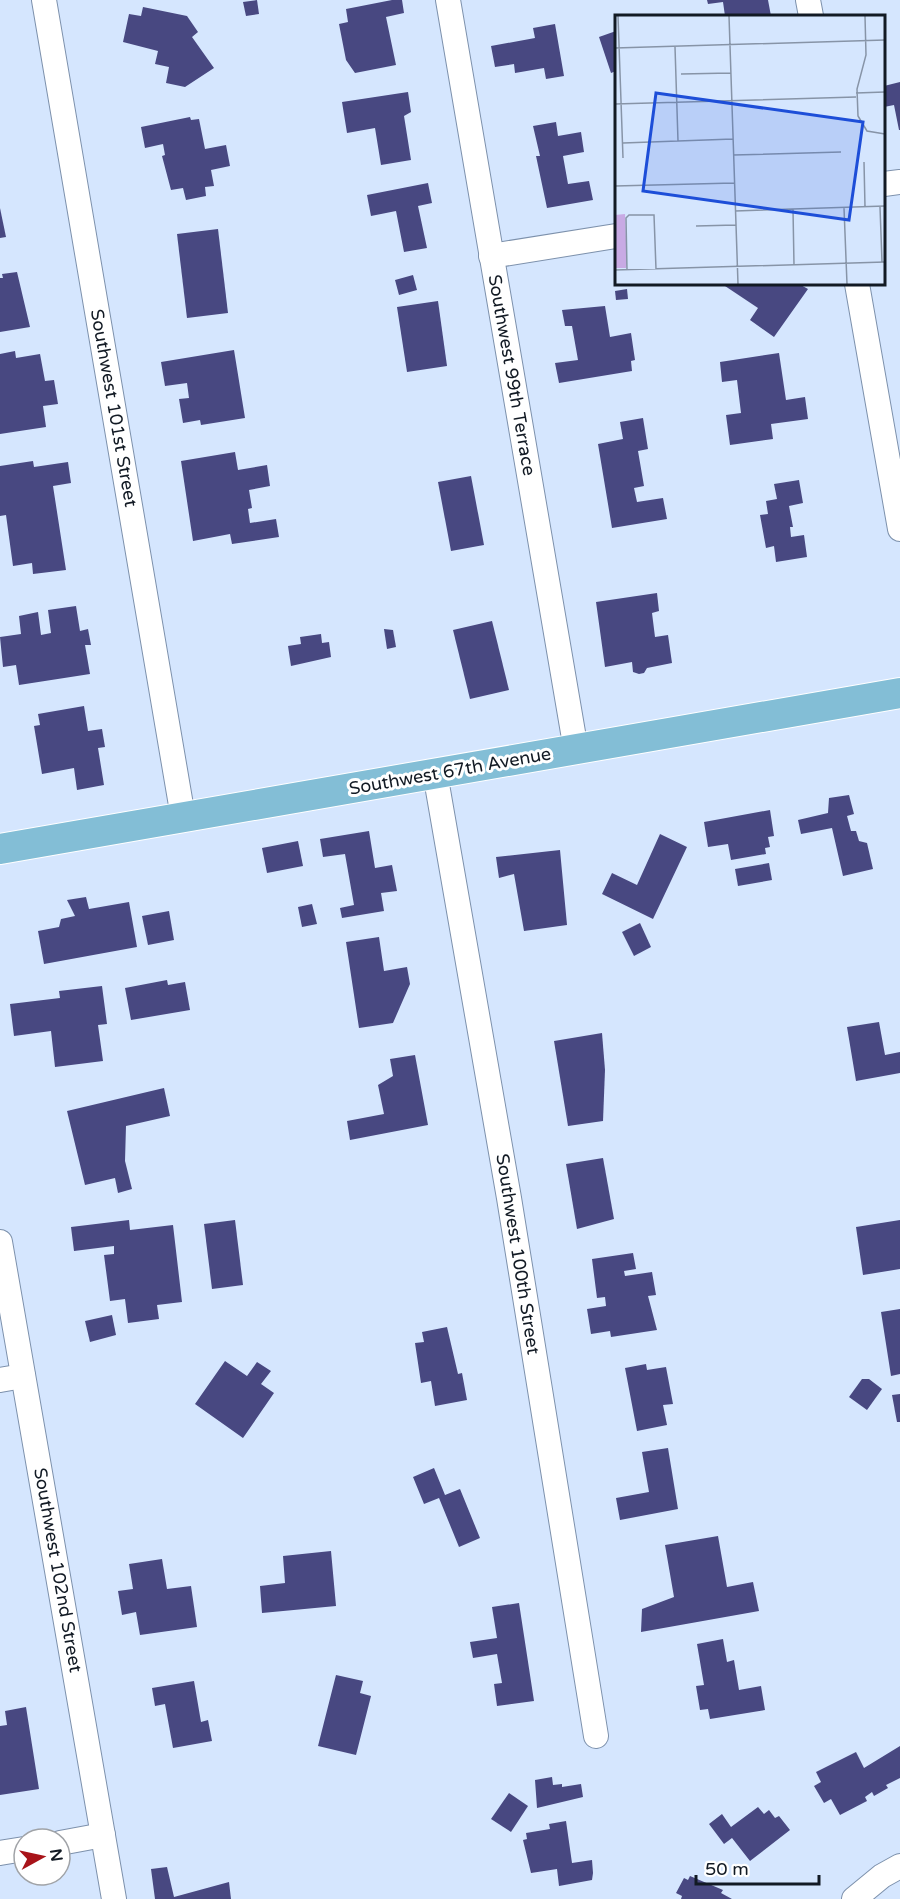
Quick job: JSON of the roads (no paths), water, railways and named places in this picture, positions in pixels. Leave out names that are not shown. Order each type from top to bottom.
[{"type":"main road","name":"Southwest 67th Avenue","points":[[0,849],[900,693]]},
{"type":"street","name":"Southwest 101st Street","points":[[44,0],[183,817]]},
{"type":"street","name":"Southwest 99th Terrace","points":[[448,0],[576,750]]},
{"type":"street","points":[[808,0],[811,15]]},
{"type":"street","points":[[885,184],[900,182]]},
{"type":"street","points":[[491,256],[615,236]]},
{"type":"street","points":[[857,285],[900,529]]},
{"type":"street","name":"Southwest 100th Street","points":[[435,773],[509,1198],[596,1736]]},
{"type":"street","name":"Southwest 102nd Street","points":[[0,1242],[11,1370],[114,1899]]},
{"type":"street","points":[[72,1841],[103,1835]]},
{"type":"street","points":[[854,1899],[882,1876],[900,1866]]}]
